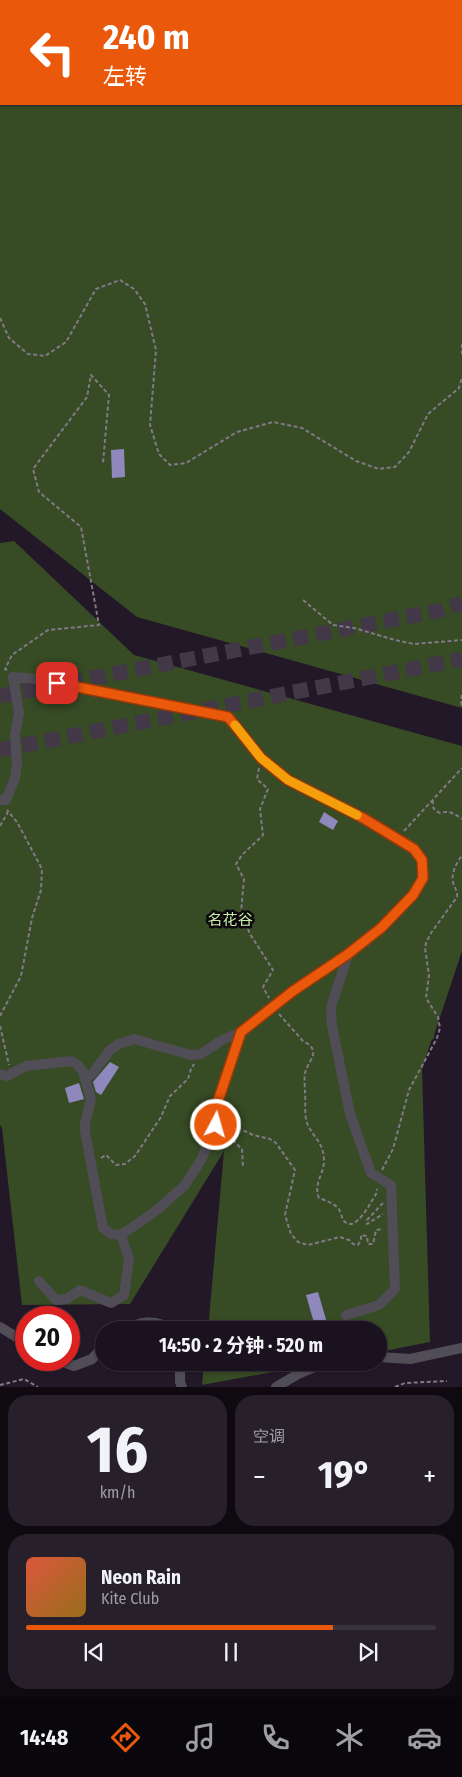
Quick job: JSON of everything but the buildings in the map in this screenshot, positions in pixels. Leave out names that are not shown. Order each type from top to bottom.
[{"type":"street","points":[[3,800],[15,778],[17,765],[15,735],[20,714],[13,677],[38,679],[228,717],[261,758],[288,780],[363,818],[414,849],[422,860],[423,878],[413,895],[381,928],[348,954],[293,991],[241,1032],[222,1040],[201,1054],[191,1056],[134,1039],[119,1044],[110,1050],[92,1074],[85,1079]]},
{"type":"street","points":[[346,1315],[380,1305],[395,1289],[391,1186],[371,1173],[350,1114],[332,1026],[331,1007],[348,954]]},
{"type":"street","points":[[0,1074],[7,1076],[26,1066],[71,1061],[78,1065],[83,1072],[91,1099],[85,1131],[103,1228],[111,1234],[122,1235],[158,1210],[185,1185],[201,1160],[216,1125],[215,1110],[241,1032]]},
{"type":"street","points":[[39,1281],[56,1300],[67,1299],[80,1290],[111,1303],[124,1295],[129,1259],[122,1235]]},
{"type":"street","points":[[0,1327],[15,1336]]},
{"type":"street","points":[[387,1358],[410,1359],[462,1348]]},
{"type":"street","points":[[80,1364],[95,1356]]},
{"type":"street","points":[[180,1371],[182,1387]]},
{"type":"street","points":[[276,1387],[305,1371]]},
{"type":"path","points":[[0,318],[9,338],[28,354],[45,356],[66,342],[96,289],[120,280],[134,289],[145,304],[156,350],[150,425],[158,454],[170,465],[186,463],[237,432],[273,422],[302,428],[356,461],[379,469],[394,467],[409,452],[428,414],[459,388],[462,377]]},
{"type":"path","points":[[462,344],[462,354]]},
{"type":"path","points":[[13,677],[5,669],[12,655],[48,630],[99,625],[81,527],[39,492],[33,469],[87,397],[91,375],[109,395],[103,463]]},
{"type":"path","points":[[303,600],[333,626],[354,628],[414,644],[462,640]]},
{"type":"path","points":[[462,695],[462,706]]},
{"type":"path","points":[[261,758],[257,779],[268,788],[260,809],[263,834],[242,855],[236,864],[244,879],[241,912],[250,934],[273,970],[263,987],[271,1001],[276,1004],[279,1014],[303,1041],[308,1044],[313,1053],[313,1058],[305,1073],[306,1123],[320,1143],[324,1162],[318,1180],[317,1192],[319,1198],[338,1207],[344,1221],[349,1224],[355,1224],[359,1220],[376,1194],[380,1178],[393,1149],[409,1090],[437,1038],[440,1028],[438,1017],[426,998],[429,975],[426,948],[431,933],[457,897],[458,892],[453,882],[453,871],[462,855]]},
{"type":"path","points":[[397,839],[462,768]]},
{"type":"path","points":[[0,1016],[21,976],[32,918],[42,890],[42,869],[17,822],[8,812],[3,800]]},
{"type":"path","points":[[433,800],[432,807],[436,811],[440,813],[451,812],[462,818]]},
{"type":"path","points":[[0,826],[8,812]]},
{"type":"path","points":[[0,1026],[9,1065],[18,1070]]},
{"type":"path","points":[[116,1165],[125,1164],[135,1156],[161,1117],[170,1096],[188,1079],[191,1068],[201,1054]]},
{"type":"path","points":[[216,1125],[242,1148],[243,1168]]},
{"type":"path","points":[[216,1125],[223,1127],[228,1125],[234,1126],[254,1135],[270,1139],[276,1143],[295,1170],[285,1215],[290,1234],[298,1242],[308,1245],[340,1237],[358,1245],[361,1235],[367,1236],[368,1244],[373,1244],[376,1230],[382,1230],[387,1227],[392,1209]]},
{"type":"path","points":[[381,1205],[392,1209],[367,1224],[367,1220],[381,1205]]},
{"type":"path","points":[[0,1385],[24,1379],[38,1387]]},
{"type":"path","points":[[395,1387],[404,1383],[447,1381]]},
{"type":"green space","points":[[0,105],[462,105],[462,708],[137,617],[0,509]]},
{"type":"green space","name":"名花谷","points":[[14,541],[134,655],[462,746],[462,951],[422,1070],[430,1342],[387,1350],[387,1321],[209,1321],[224,1151],[130,1304],[22,1305],[2,1128],[0,1125],[0,543]]},
{"type":"green space","points":[[203,1371],[278,1371],[202,1385]]},
{"type":"tunnel","points":[[0,696],[442,610],[462,603]]},
{"type":"tunnel","points":[[0,750],[462,659]]},
{"type":"slow traffic","points":[[235,725],[261,758],[288,780],[357,815]]},
{"type":"route","points":[[57,683],[228,717],[261,758],[288,780],[363,818],[414,849],[422,860],[423,878],[413,895],[381,928],[348,954],[293,991],[241,1032],[215,1110],[216,1125]]}]
